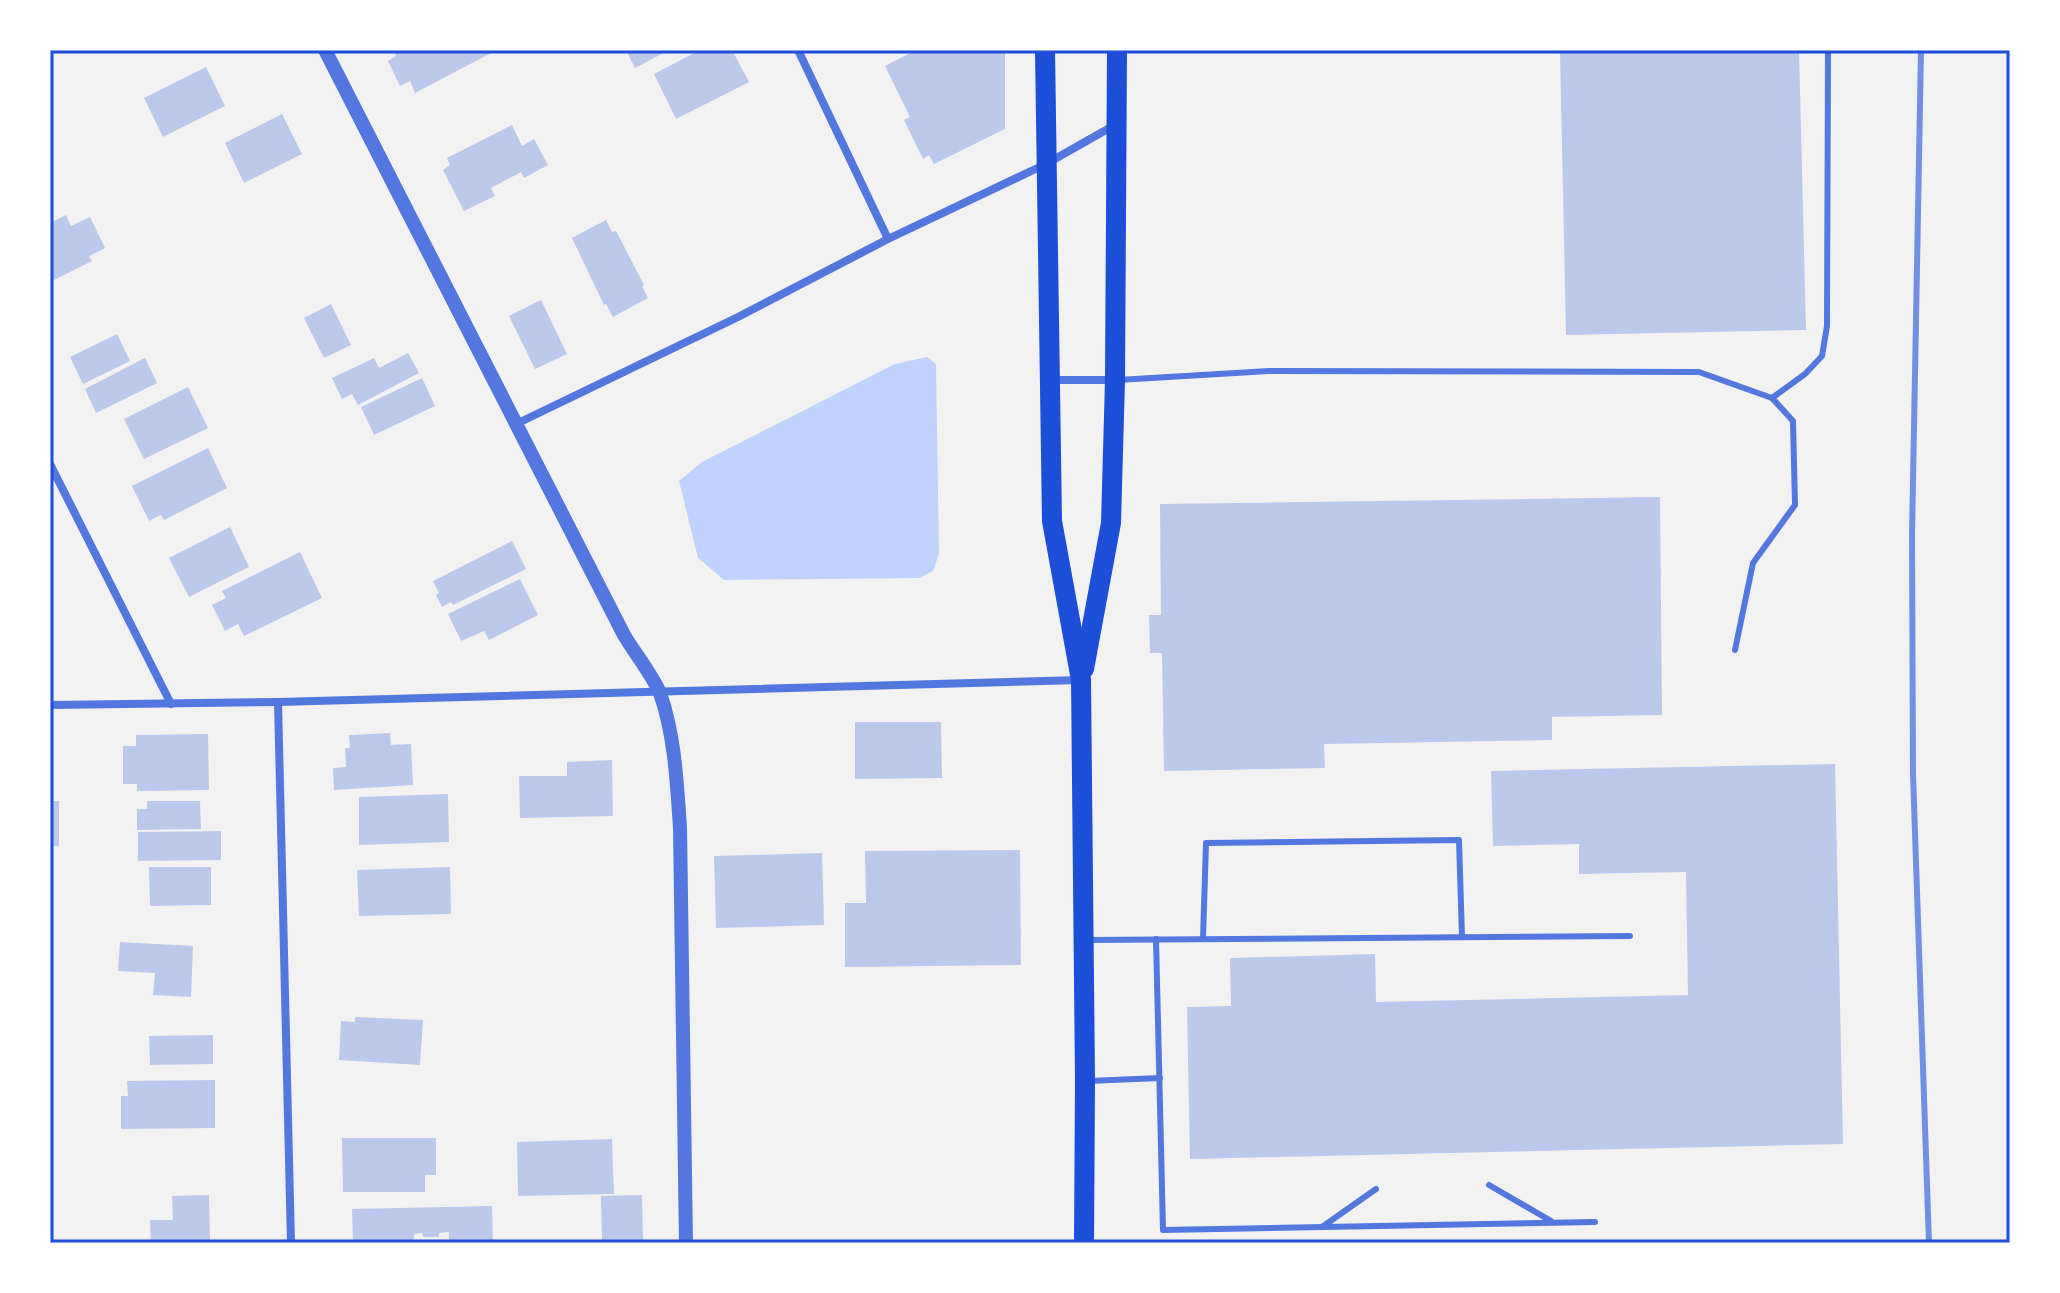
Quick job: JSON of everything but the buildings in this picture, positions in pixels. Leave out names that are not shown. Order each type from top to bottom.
[{"type":"main road","points":[[1045,50],[1052,521],[1081,680],[1084,1243]]},
{"type":"main road","points":[[1081,680],[1111,523],[1117,50]]},
{"type":"street","points":[[325,50],[624,635],[659,691],[677,780],[680,828],[686,1243]]},
{"type":"street","points":[[798,50],[888,239]]},
{"type":"street","points":[[516,424],[1046,164],[1117,124]]},
{"type":"street","points":[[1051,380],[1115,380]]},
{"type":"street","points":[[50,464],[171,704]]},
{"type":"street","points":[[50,705],[278,702],[1081,680]]},
{"type":"street","points":[[278,702],[291,1243]]},
{"type":"lane","points":[[1772,398],[1805,374],[1822,356],[1827,326],[1828,50]]},
{"type":"lane","points":[[1115,380],[1269,371],[1699,372],[1772,398],[1793,421],[1795,505],[1753,563],[1735,650]]},
{"type":"lane","points":[[1203,939],[1206,843],[1459,840],[1462,937]]},
{"type":"lane","points":[[1082,940],[1630,936]]},
{"type":"lane","points":[[1156,939],[1163,1230],[1595,1222]]},
{"type":"lane","points":[[1085,1081],[1160,1078]]},
{"type":"lane","points":[[1489,1185],[1554,1223]]},
{"type":"lane","points":[[1322,1227],[1376,1189]]},
{"type":"water","points":[[927,357],[936,364],[939,554],[933,571],[919,578],[724,580],[698,558],[679,481],[702,462],[895,364]]},
{"type":"railway","points":[[1921,50],[1912,536],[1913,774],[1929,1243]]}]
